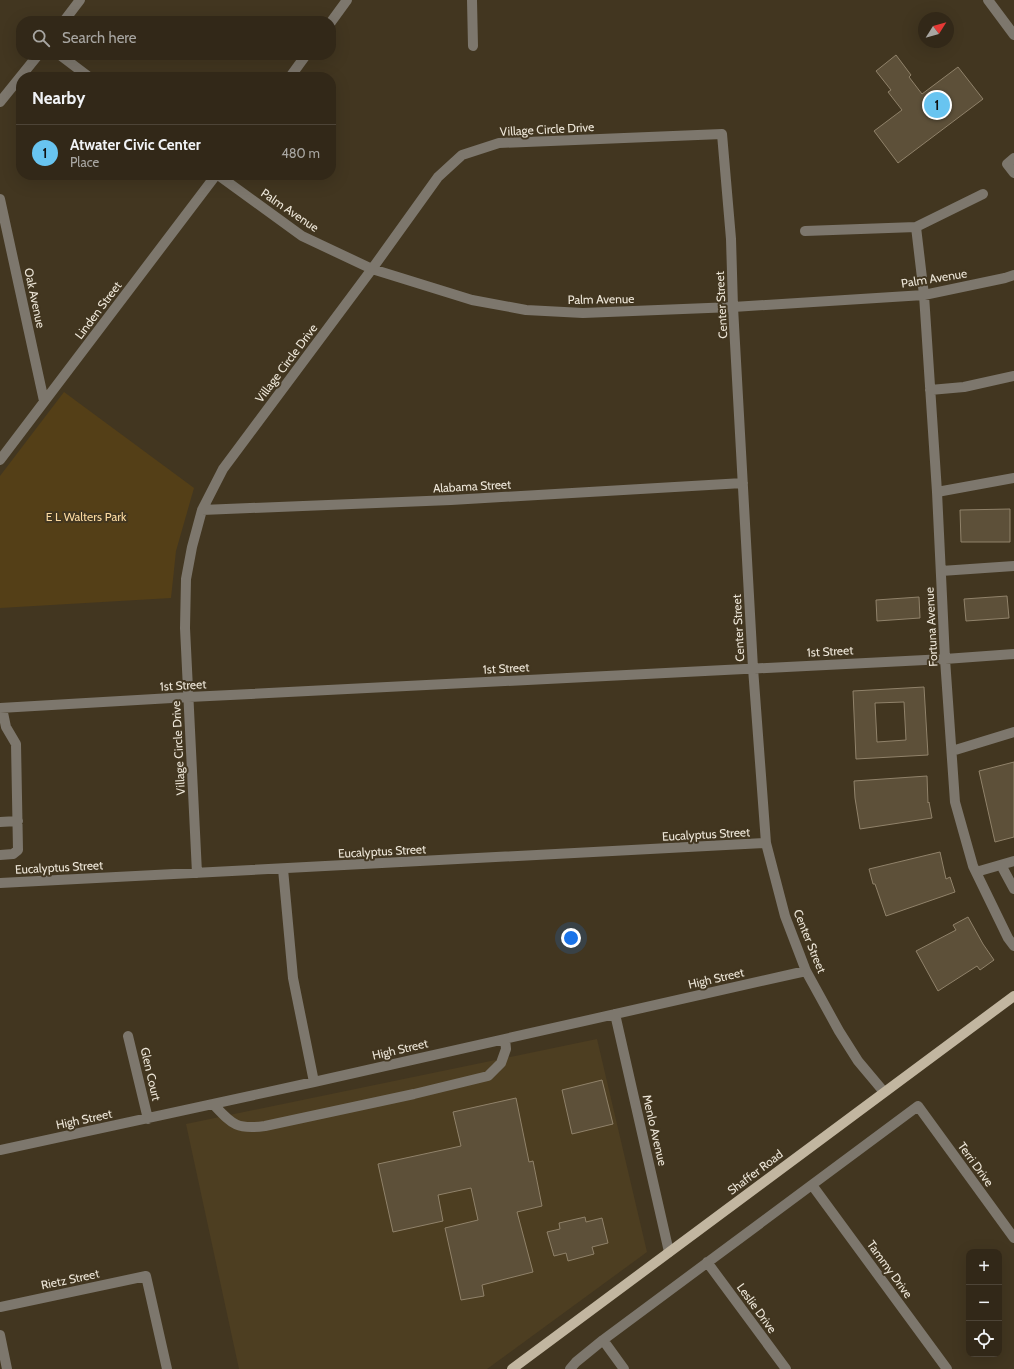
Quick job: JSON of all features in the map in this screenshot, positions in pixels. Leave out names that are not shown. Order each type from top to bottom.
[{"type":"main road","name":"Shaffer Road","points":[[512,1369],[1014,996]]},
{"type":"street","points":[[68,16],[80,0]]},
{"type":"street","points":[[335,16],[347,0]]},
{"type":"street","points":[[472,0],[473,46]]},
{"type":"street","points":[[988,0],[1014,35]]},
{"type":"street","points":[[24,72],[34,60]]},
{"type":"street","points":[[67,60],[82,72]]},
{"type":"street","points":[[294,72],[302,60]]},
{"type":"street","points":[[0,102],[16,82]]},
{"type":"street","name":"Village Circle Drive","points":[[197,873],[185,628],[186,579],[192,547],[202,510],[223,469],[372,269],[438,177],[462,155],[499,143],[722,134]]},
{"type":"street","name":"Center Street","points":[[722,134],[731,239],[733,307],[753,668],[766,843],[785,916],[806,970],[858,1061],[884,1092]]},
{"type":"street","points":[[1010,161],[1014,173]]},
{"type":"street","name":"Linden Street","points":[[0,460],[213,180]]},
{"type":"street","name":"Palm Avenue","points":[[224,180],[302,236],[372,269],[472,300],[526,310],[583,314],[733,307],[924,295],[1014,275]]},
{"type":"street","points":[[805,231],[916,227],[983,194]]},
{"type":"street","name":"Oak Avenue","points":[[0,199],[44,401]]},
{"type":"street","name":"Fortuna Avenue","points":[[916,227],[924,295],[937,492],[945,659],[955,802],[973,866],[1008,938],[1014,946]]},
{"type":"street","points":[[930,390],[964,387],[1014,376]]},
{"type":"street","points":[[937,492],[1014,478]]},
{"type":"street","name":"Alabama Street","points":[[202,510],[451,500],[743,483]]},
{"type":"street","points":[[941,571],[1014,566]]},
{"type":"street","name":"1st Street","points":[[1,708],[189,697],[945,659],[1014,654]]},
{"type":"street","points":[[0,855],[13,854],[18,850],[16,744],[6,727],[1,708]]},
{"type":"street","points":[[952,751],[1014,732]]},
{"type":"street","points":[[0,822],[18,821]]},
{"type":"street","name":"Eucalyptus Street","points":[[0,883],[766,843]]},
{"type":"street","points":[[976,872],[1014,861]]},
{"type":"street","points":[[1001,865],[1014,889]]},
{"type":"street","points":[[283,869],[293,978],[314,1082]]},
{"type":"street","name":"High Street","points":[[0,1150],[314,1082],[806,970]]},
{"type":"street","name":"Menlo Avenue","points":[[615,1014],[669,1252]]},
{"type":"street","name":"Glen Court","points":[[128,1036],[148,1119]]},
{"type":"street","points":[[213,1104],[230,1121],[239,1126],[252,1128],[407,1095],[488,1076],[501,1063],[506,1049],[505,1039]]},
{"type":"street","name":"Terri Drive","points":[[812,1185],[918,1106],[1014,1238]]},
{"type":"street","points":[[570,1369],[576,1362],[603,1340],[812,1185]]},
{"type":"street","name":"Tammy Drive","points":[[812,1185],[947,1369]]},
{"type":"street","name":"Leslie Drive","points":[[707,1262],[786,1369]]},
{"type":"street","name":"Rietz Street","points":[[0,1307],[146,1276],[167,1369]]},
{"type":"street","points":[[0,1335],[7,1369]]},
{"type":"street","points":[[603,1340],[624,1369]]},
{"type":"shaded area","points":[[597,1039],[647,1252],[487,1369],[239,1369],[186,1124]]},
{"type":"green space","name":"E L Walters Park","points":[[64,392],[194,488],[176,551],[171,598],[0,608],[0,476]]},
{"type":"building","points":[[896,55],[911,75],[909,77],[922,94],[958,67],[983,99],[898,163],[874,131],[902,110],[888,92],[891,90],[876,71]]},
{"type":"building","points":[[1010,509],[1010,542],[961,542],[960,510]]},
{"type":"building","points":[[1007,596],[1009,618],[966,621],[964,599]]},
{"type":"building","points":[[919,597],[920,618],[877,621],[876,600]]},
{"type":"building","points":[[924,687],[928,755],[856,759],[853,691]],"holes":[[[904,702],[906,740],[877,742],[875,703]]]},
{"type":"building","points":[[1014,762],[1014,837],[995,842],[979,771]]},
{"type":"building","points":[[927,776],[928,803],[929,802],[932,818],[860,829],[854,781]]},
{"type":"building","points":[[940,852],[946,879],[950,877],[955,892],[886,916],[875,884],[873,884],[869,869]]},
{"type":"building","points":[[968,917],[994,960],[980,970],[977,966],[938,991],[916,951],[956,930],[953,925]]},
{"type":"building","points":[[602,1080],[613,1124],[572,1134],[562,1090]]},
{"type":"building","points":[[516,1098],[529,1162],[533,1161],[542,1206],[517,1212],[533,1272],[482,1285],[484,1296],[461,1300],[445,1228],[478,1220],[471,1188],[438,1195],[443,1221],[393,1232],[378,1164],[461,1146],[453,1112]]},
{"type":"building","points":[[585,1217],[586,1222],[602,1218],[608,1243],[592,1247],[594,1254],[568,1261],[566,1253],[554,1256],[547,1232],[560,1229],[559,1223]]},
{"type":"place","name":"Atwater Civic Center","points":[[937,105]]}]
